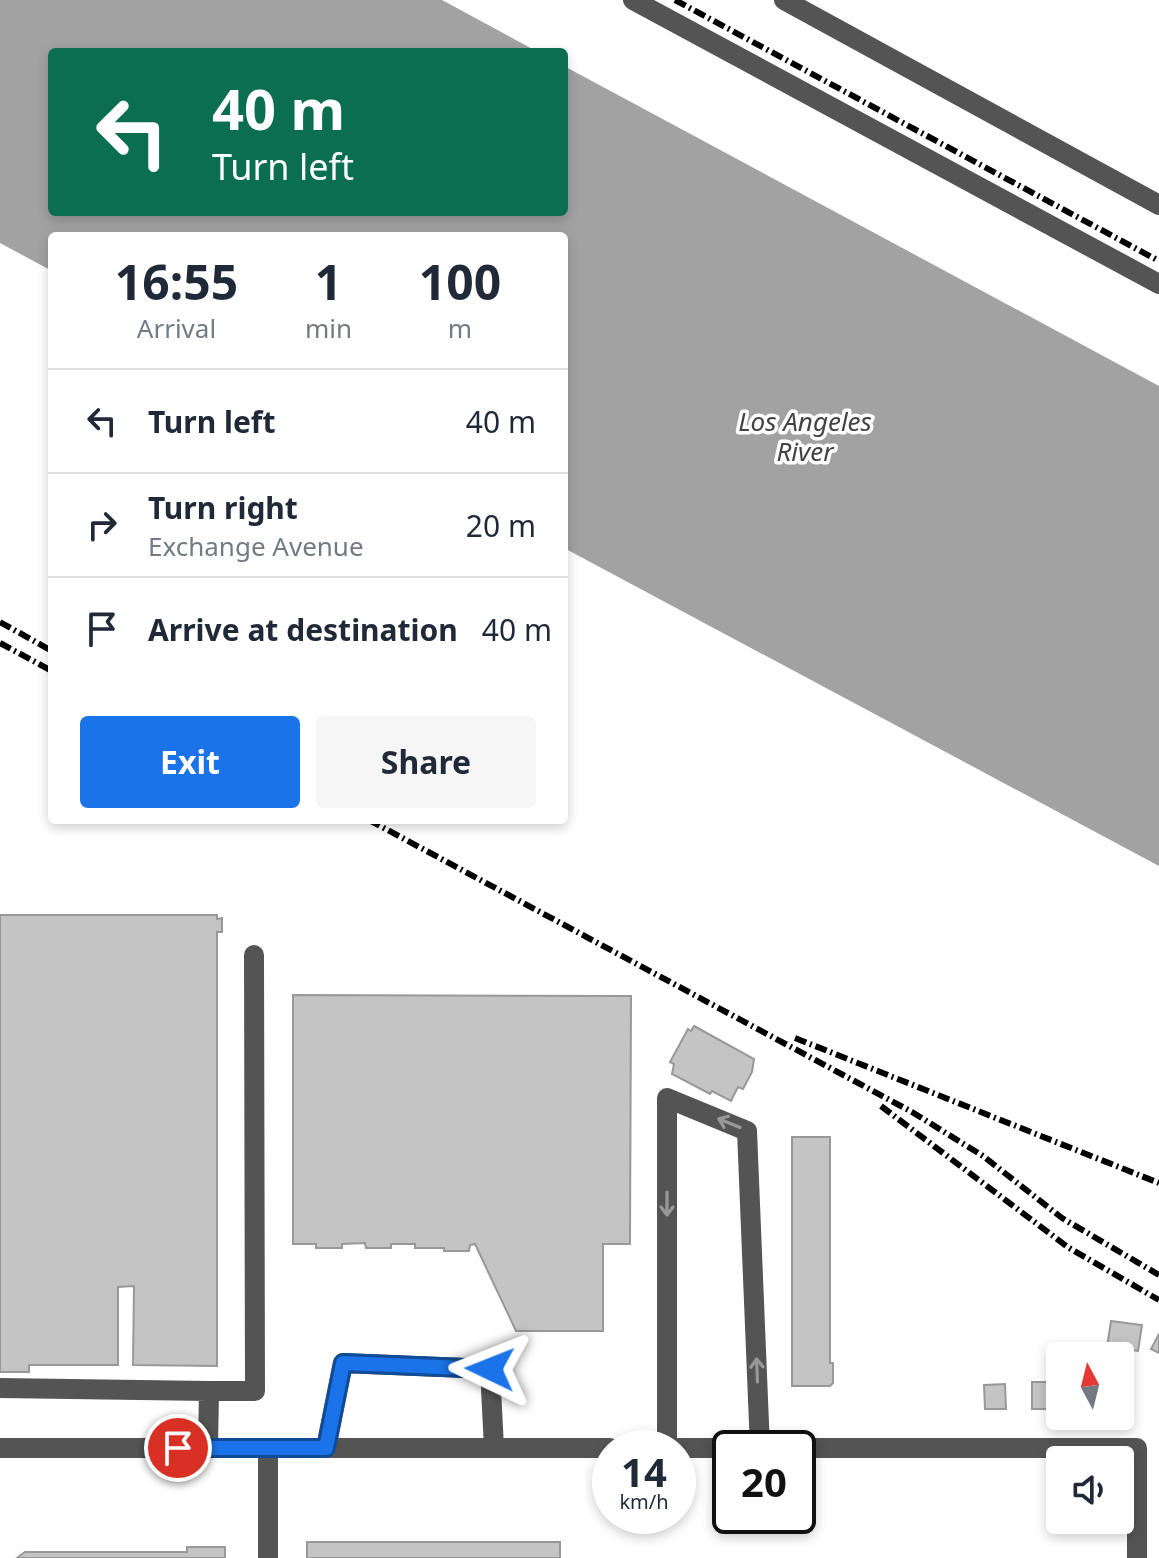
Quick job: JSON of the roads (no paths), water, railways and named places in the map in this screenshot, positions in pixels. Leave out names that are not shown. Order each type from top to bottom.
[{"type":"street","points":[[633,0],[1159,284]]},
{"type":"street","points":[[784,0],[1159,205]]},
{"type":"street","points":[[0,1388],[255,1391],[254,955]]},
{"type":"street","points":[[667,1430],[667,1098],[747,1131],[759,1430]]},
{"type":"street","points":[[326,1448],[343,1363],[490,1369],[494,1448]]},
{"type":"street","points":[[208,1448],[209,1391]]},
{"type":"street","points":[[0,1448],[592,1448]]},
{"type":"street","points":[[268,1448],[268,1558]]},
{"type":"street","points":[[816,1448],[1137,1448],[1137,1558]]},
{"type":"water","name":"Los Angeles River","points":[[0,0],[442,0],[531,48],[48,48],[48,216],[568,216],[568,68],[1159,386],[1159,866],[568,550],[568,232],[48,232],[48,269],[0,243]]},
{"type":"railway","points":[[675,0],[1159,261]]},
{"type":"railway","points":[[0,622],[48,649]]},
{"type":"railway","points":[[0,643],[48,669]]},
{"type":"railway","points":[[376,824],[912,1112],[983,1156],[1062,1218],[1159,1275]]},
{"type":"railway","points":[[795,1038],[1159,1183]]},
{"type":"railway","points":[[881,1106],[1069,1248],[1159,1300]]}]
